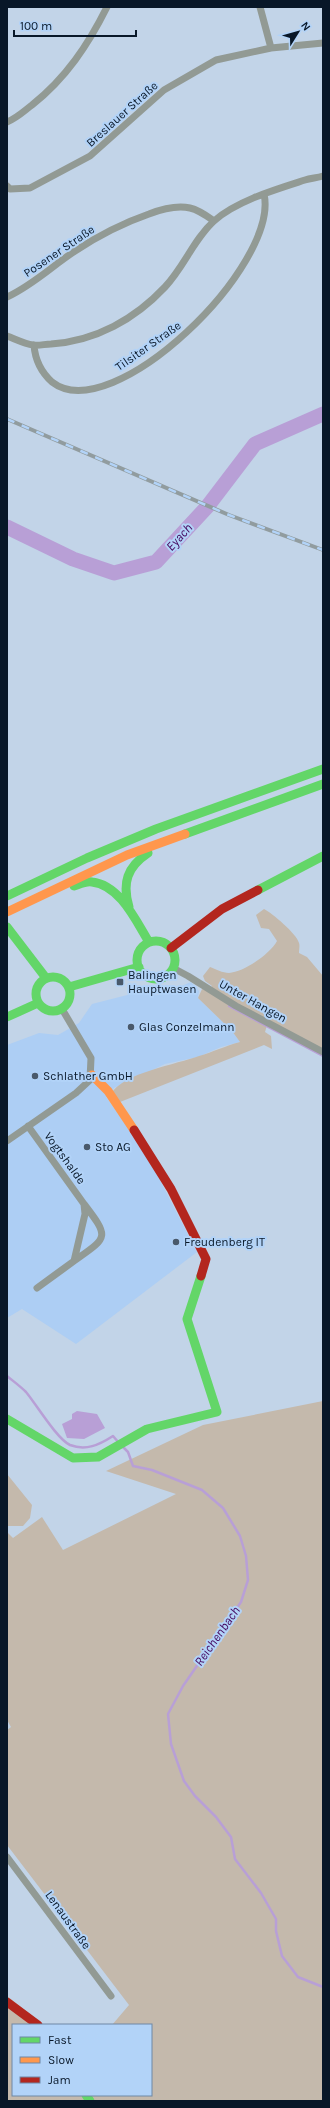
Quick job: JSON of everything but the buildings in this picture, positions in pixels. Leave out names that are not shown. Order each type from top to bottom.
[{"type":"main road","points":[[10,895],[87,858],[156,829],[323,769]]},
{"type":"main road","points":[[7,912],[127,855],[323,784]]},
{"type":"main road","points":[[132,917],[124,892],[127,872],[137,859],[181,835]]},
{"type":"main road","points":[[171,948],[222,910],[323,856]]},
{"type":"main road","points":[[36,898],[52,895],[84,882],[94,882],[107,888],[119,898],[149,942]]},
{"type":"main road","points":[[7,927],[46,978]]},
{"type":"main road","points":[[149,942],[161,942],[171,948],[175,958],[173,968],[164,977],[152,978],[142,972],[139,967],[138,955],[144,946],[149,942]]},
{"type":"main road","points":[[69,987],[139,967]]},
{"type":"main road","points":[[46,978],[60,978],[69,987],[70,998],[62,1009],[54,1012],[48,1011],[38,1003],[36,989],[46,978]]},
{"type":"main road","points":[[7,1016],[38,1003]]},
{"type":"main road","points":[[7,1419],[73,1458],[98,1457],[147,1429],[217,1412],[186,1320],[206,1259],[186,1215],[150,1153],[109,1092],[92,1075]]},
{"type":"main road","points":[[7,2002],[37,2024]]},
{"type":"street","points":[[7,122],[15,118],[46,94],[72,66],[94,33],[107,7]]},
{"type":"street","points":[[260,7],[270,48]]},
{"type":"street","name":"Breslauer Straße","points":[[7,186],[10,189],[30,188],[48,180],[90,156],[164,90],[216,60],[270,48],[323,43]]},
{"type":"street","points":[[7,336],[34,345],[65,343],[91,336],[122,323],[146,306],[166,286],[202,234],[214,221],[229,210],[286,186],[323,176]]},
{"type":"street","name":"Tilsiter Straße","points":[[34,345],[40,367],[47,378],[56,385],[69,390],[79,391],[102,386],[121,379],[140,368],[192,329],[214,305],[241,271],[256,245],[262,228],[266,214],[264,194]]},
{"type":"street","name":"Posener Straße","points":[[7,297],[42,276],[75,251],[102,235],[137,218],[163,209],[177,207],[190,208],[202,212],[214,221]]},
{"type":"street","name":"Unter Hangen","points":[[173,968],[236,1006],[323,1052]]},
{"type":"street","points":[[7,1141],[76,1094],[90,1080],[92,1075],[91,1058],[62,1009]]},
{"type":"street","name":"Vogtshalde","points":[[28,1126],[100,1225],[103,1234],[102,1240],[96,1245],[37,1288]]},
{"type":"street","points":[[74,1261],[85,1214],[84,1204]]},
{"type":"street","name":"Lenaustraße","points":[[7,1857],[110,1996]]},
{"type":"shaded area","points":[[264,909],[278,919],[294,934],[299,944],[299,953],[307,957],[323,976],[323,1051],[268,1022],[265,1032],[271,1036],[272,1049],[264,1045],[120,1102],[111,1094],[126,1080],[151,1070],[190,1059],[240,1042],[232,1031],[198,998],[202,989],[209,991],[212,986],[205,981],[203,976],[210,967],[227,973],[235,972],[256,962],[274,946],[277,941],[269,929],[261,928],[256,915]]},
{"type":"shaded area","points":[[191,982],[199,991],[198,998],[232,1031],[240,1042],[221,1047],[198,1057],[165,1064],[114,1088],[111,1094],[106,1097],[146,1153],[197,1252],[76,1344],[22,1309],[7,1318],[7,1045],[39,1033],[58,1035],[79,1023],[92,1004],[135,993],[160,995]]},
{"type":"shaded area","points":[[323,1401],[323,2101],[7,2101],[7,1996],[43,2024],[12,2024],[12,2096],[152,2096],[152,2024],[113,2024],[129,2005],[7,1845],[7,1730],[11,1727],[7,1720],[7,1532],[13,1538],[42,1517],[63,1550],[176,1494],[106,1471],[203,1425]]},
{"type":"shaded area","points":[[77,1411],[97,1414],[105,1428],[84,1439],[67,1438],[62,1424],[72,1419],[72,1414]]},
{"type":"shaded area","points":[[7,1474],[32,1505],[30,1518],[23,1526],[7,1526]]},
{"type":"waterway","name":"Eyach","points":[[7,527],[73,559],[114,573],[156,562],[207,507],[255,444],[323,414]]},
{"type":"waterway","points":[[229,1006],[323,1056]]},
{"type":"waterway","name":"Reichenbach","points":[[7,1376],[26,1392],[53,1429],[70,1445],[76,1447],[92,1446],[113,1436],[119,1443]]},
{"type":"waterway","name":"Reichenbach","points":[[122,1446],[128,1452],[133,1466],[152,1470],[202,1490],[223,1508],[240,1536],[246,1556],[248,1580],[241,1602],[183,1686],[168,1714],[171,1744],[184,1781],[195,1796],[216,1817],[231,1837],[235,1859],[261,1893],[276,1919],[276,1931],[282,1956],[298,1977],[323,1987]]},
{"type":"railway","points":[[7,419],[229,515],[323,550]]},
{"type":"traffic: fast","points":[[7,896],[87,858],[156,829],[323,769]]},
{"type":"traffic: fast","points":[[185,834],[323,784]]},
{"type":"traffic: fast","points":[[129,907],[126,890],[128,876],[135,864],[148,853]]},
{"type":"traffic: fast","points":[[258,890],[323,856]]},
{"type":"traffic: fast","points":[[74,886],[85,882],[92,882],[111,890],[126,905],[149,942]]},
{"type":"traffic: fast","points":[[7,927],[46,978]]},
{"type":"traffic: fast","points":[[156,941],[169,947],[175,960],[169,973],[156,979],[143,973],[137,960],[143,947],[156,941]]},
{"type":"traffic: fast","points":[[69,987],[139,967]]},
{"type":"traffic: fast","points":[[50,977],[56,977],[60,978],[67,984],[70,994],[69,1001],[63,1008],[56,1011],[50,1011],[46,1010],[39,1004],[36,997],[36,991],[37,987],[43,980],[50,977]]},
{"type":"traffic: fast","points":[[7,1017],[38,1003]]},
{"type":"traffic: fast","points":[[7,1419],[73,1458],[98,1457],[147,1429],[217,1412],[187,1319],[201,1276]]},
{"type":"traffic: fast","points":[[87,2096],[90,2101]]},
{"type":"traffic: slow","points":[[7,912],[127,855],[185,834]]},
{"type":"traffic: slow","points":[[92,1075],[108,1091],[134,1130]]},
{"type":"traffic: jam","points":[[171,948],[222,909],[258,890]]},
{"type":"traffic: jam","points":[[134,1130],[171,1189],[206,1259],[201,1276]]},
{"type":"traffic: jam","points":[[7,2002],[37,2024]]},
{"type":"place","name":"Balingen Hauptwasen","points":[[120,982]]},
{"type":"place","name":"Glas Conzelmann","points":[[131,1027]]},
{"type":"place","name":"Schlather GmbH","points":[[35,1076]]},
{"type":"place","name":"Sto AG","points":[[87,1147]]},
{"type":"place","name":"Freudenberg IT","points":[[176,1242]]}]
